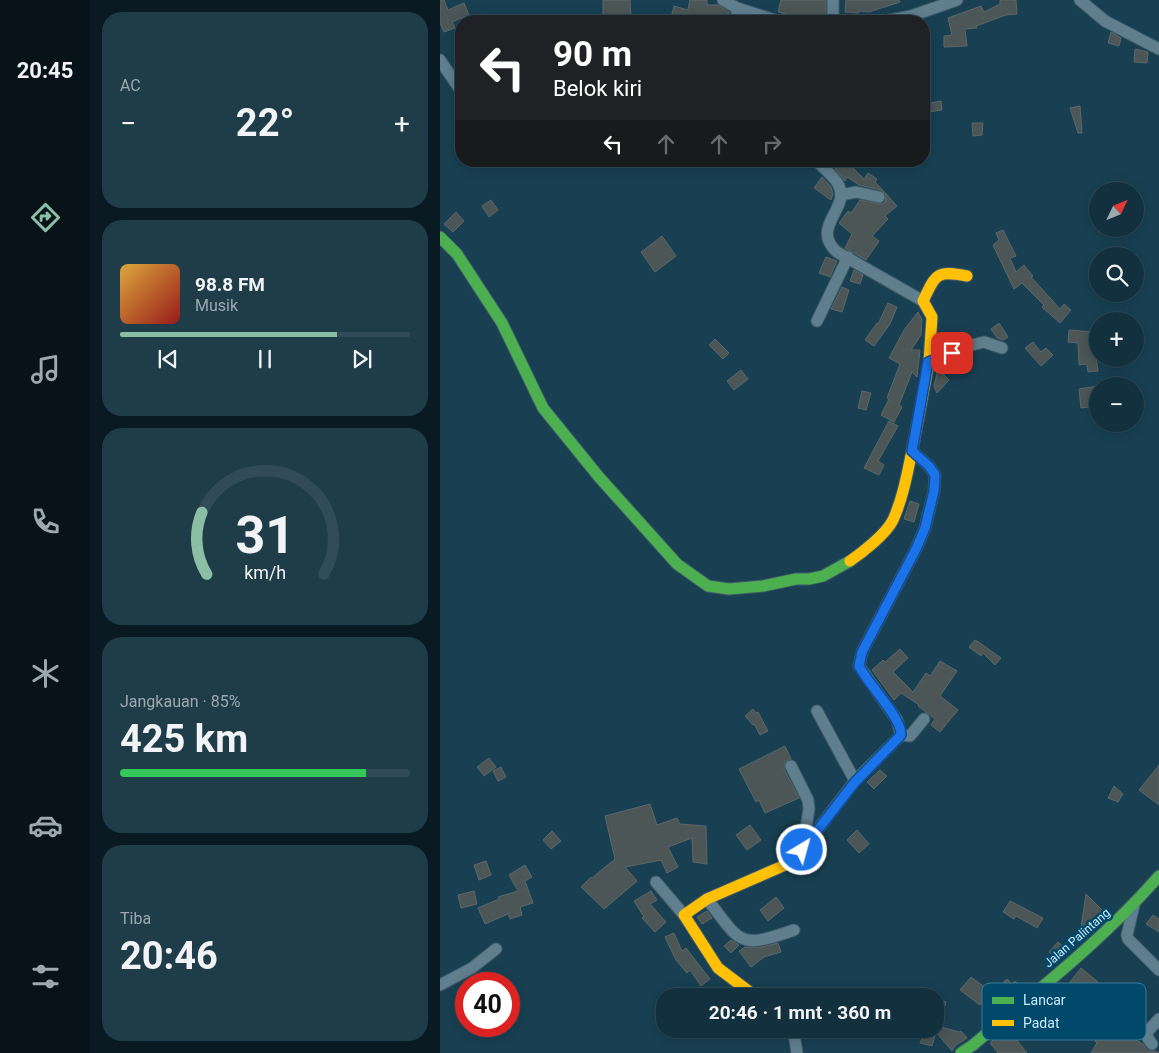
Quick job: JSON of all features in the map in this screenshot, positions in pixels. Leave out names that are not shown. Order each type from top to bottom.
[{"type":"street","points":[[723,0],[737,8],[759,15]]},
{"type":"street","points":[[833,0],[833,15]]},
{"type":"street","points":[[911,15],[958,0]]},
{"type":"street","points":[[1080,0],[1106,21],[1159,49]]},
{"type":"street","points":[[737,8],[737,15]]},
{"type":"street","points":[[440,60],[455,82]]},
{"type":"street","points":[[440,238],[457,254],[502,322],[544,408],[599,477],[677,564],[708,586],[729,589],[763,586],[816,577],[842,566],[866,550],[892,521],[904,486],[912,451],[928,362],[932,316],[922,300],[837,252],[832,247],[826,232],[841,199],[841,195],[838,183],[823,167]]},
{"type":"street","points":[[841,195],[856,192],[879,197]]},
{"type":"street","points":[[817,321],[848,257]]},
{"type":"street","points":[[922,300],[932,281],[939,274],[948,272],[967,276]]},
{"type":"street","points":[[928,362],[968,346],[984,342],[1002,348]]},
{"type":"street","points":[[901,735],[898,720],[865,678],[859,666],[862,652],[925,528],[934,491],[935,475],[929,466],[912,451]]},
{"type":"street","points":[[817,711],[855,782]]},
{"type":"street","points":[[901,735],[910,736],[924,719]]},
{"type":"street","points":[[684,914],[707,899],[784,866],[802,850],[855,782],[901,735]]},
{"type":"street","points":[[791,766],[808,800],[809,809],[802,850]]},
{"type":"street","name":"Jalan Palintang","points":[[1046,983],[1134,905],[1159,876]]},
{"type":"street","points":[[656,882],[684,914],[718,968],[744,988]]},
{"type":"street","points":[[707,899],[732,932],[745,941],[768,939],[794,930]]},
{"type":"street","points":[[1134,905],[1127,935],[1128,939],[1159,970]]},
{"type":"street","points":[[440,985],[472,968],[496,949]]},
{"type":"street","points":[[1152,1044],[1147,1037],[1148,1031],[1159,1019]]},
{"type":"street","name":"Jalan Palintang","points":[[961,1053],[982,1037]]},
{"type":"street","points":[[795,1038],[797,1053]]},
{"type":"building","points":[[440,0],[444,0],[448,10],[464,3],[469,15],[455,15],[455,21],[452,22],[455,28],[444,32],[440,23]]},
{"type":"building","points":[[603,0],[630,0],[631,15],[603,15]]},
{"type":"building","points":[[690,0],[707,0],[707,5],[718,5],[729,12],[729,15],[672,15],[674,6],[688,10]]},
{"type":"building","points":[[781,0],[826,0],[826,15],[790,15],[778,12]]},
{"type":"building","points":[[846,0],[899,0],[900,2],[869,12],[859,11],[859,13],[845,12]]},
{"type":"building","points":[[1000,0],[1016,0],[1017,14],[1006,15],[976,26],[977,28],[965,29],[967,46],[944,47],[944,36],[952,35],[948,18],[981,6],[984,12],[1000,4]]},
{"type":"building","points":[[1111,32],[1121,38],[1119,46],[1108,43]]},
{"type":"building","points":[[1135,49],[1148,52],[1147,63],[1134,62]]},
{"type":"building","points":[[941,101],[942,110],[930,112],[930,103]]},
{"type":"building","points":[[1080,106],[1082,133],[1078,133],[1070,108]]},
{"type":"building","points":[[972,123],[983,123],[982,135],[973,136]]},
{"type":"building","points":[[837,167],[852,167],[864,179],[868,173],[877,179],[875,182],[897,206],[885,216],[888,219],[872,236],[879,241],[866,260],[845,248],[852,234],[839,223],[848,211],[851,213],[860,200],[881,204],[885,202],[886,195],[881,190],[859,185],[847,177],[845,181],[835,169]]},
{"type":"building","points":[[822,177],[831,187],[833,194],[831,200],[814,188]]},
{"type":"building","points":[[491,200],[498,210],[489,217],[482,206]]},
{"type":"building","points":[[456,212],[464,221],[453,232],[444,224]]},
{"type":"building","points":[[1003,230],[1016,256],[1010,258],[1016,272],[1024,265],[1033,276],[1031,277],[1060,309],[1064,304],[1071,310],[1060,323],[1042,307],[1044,305],[1022,283],[1014,289],[993,245],[999,240],[996,233]]},
{"type":"building","points":[[662,236],[676,256],[655,272],[641,252]]},
{"type":"building","points":[[826,257],[837,261],[830,277],[819,273]]},
{"type":"building","points":[[854,270],[863,275],[860,284],[850,281]]},
{"type":"building","points":[[842,287],[849,290],[842,312],[831,309]]},
{"type":"building","points":[[888,303],[897,307],[890,324],[874,346],[865,340],[878,324]]},
{"type":"building","points":[[918,312],[922,319],[921,335],[911,350],[920,350],[917,377],[912,372],[899,405],[902,407],[894,422],[881,415],[889,399],[887,398],[900,364],[889,358],[904,330]]},
{"type":"building","points":[[999,323],[1008,337],[1003,340],[997,338],[991,329]]},
{"type":"building","points":[[1069,330],[1089,332],[1089,367],[1097,367],[1098,371],[1088,372],[1087,364],[1079,365],[1078,343],[1068,342]]},
{"type":"building","points":[[715,339],[729,353],[723,359],[709,345]]},
{"type":"building","points":[[1033,342],[1041,352],[1046,348],[1053,355],[1041,366],[1025,348]]},
{"type":"building","points":[[938,369],[949,380],[937,393],[934,386]]},
{"type":"building","points":[[741,370],[748,379],[734,390],[727,381]]},
{"type":"building","points":[[1089,387],[1089,407],[1081,408],[1079,389]]},
{"type":"building","points":[[862,391],[871,393],[866,410],[858,408]]},
{"type":"building","points":[[889,421],[898,426],[878,461],[884,465],[879,475],[864,468]]},
{"type":"building","points":[[910,501],[919,504],[914,522],[904,519]]},
{"type":"building","points":[[975,640],[1001,658],[995,665],[983,653],[981,656],[969,647]]},
{"type":"building","points":[[900,649],[908,658],[893,672],[913,692],[926,673],[930,676],[940,661],[957,671],[940,696],[958,710],[940,732],[931,725],[935,719],[919,705],[901,693],[894,700],[872,670]]},
{"type":"building","points":[[753,709],[756,713],[758,712],[768,731],[760,735],[754,724],[745,716]]},
{"type":"building","points":[[785,746],[791,759],[785,762],[784,769],[799,798],[765,813],[759,800],[756,802],[739,769]]},
{"type":"building","points":[[489,758],[496,767],[484,776],[477,767]]},
{"type":"building","points":[[1159,765],[1159,805],[1139,790]]},
{"type":"building","points":[[501,767],[506,777],[498,781],[493,771]]},
{"type":"building","points":[[880,770],[887,776],[874,789],[867,782]]},
{"type":"building","points":[[1114,786],[1123,794],[1118,802],[1108,798]]},
{"type":"building","points":[[650,804],[657,825],[677,818],[680,824],[706,826],[707,864],[693,862],[692,838],[668,847],[678,867],[667,873],[661,860],[625,867],[637,881],[604,909],[581,887],[615,859],[605,816]]},
{"type":"building","points":[[750,825],[761,840],[747,850],[736,835]]},
{"type":"building","points":[[857,830],[869,844],[859,853],[847,840]]},
{"type":"building","points":[[552,831],[561,841],[551,849],[543,840]]},
{"type":"building","points":[[486,861],[491,875],[479,880],[474,865]]},
{"type":"building","points":[[525,865],[532,877],[525,881],[533,903],[520,907],[522,915],[510,919],[508,914],[485,924],[478,908],[499,899],[498,897],[518,891],[509,875]]},
{"type":"building","points":[[474,891],[477,904],[461,908],[458,895]]},
{"type":"building","points":[[651,891],[657,900],[650,904],[666,922],[655,932],[642,918],[644,917],[634,901]]},
{"type":"building","points":[[1086,894],[1108,916],[1088,934],[1081,927]]},
{"type":"building","points":[[776,897],[784,908],[768,921],[760,910]]},
{"type":"building","points":[[1010,901],[1043,918],[1037,928],[1016,916],[1014,919],[1003,912]]},
{"type":"building","points":[[707,911],[712,918],[702,924],[697,917]]},
{"type":"building","points":[[1153,915],[1159,919],[1159,932],[1146,924]]},
{"type":"building","points":[[674,933],[682,951],[686,948],[710,979],[701,986],[690,970],[687,973],[676,960],[665,937]]},
{"type":"building","points":[[731,940],[739,945],[731,953],[724,946]]},
{"type":"building","points":[[1058,942],[1065,948],[1056,958],[1049,952]]},
{"type":"building","points":[[778,943],[781,952],[764,957],[751,967],[739,951],[745,947],[762,947]]},
{"type":"building","points":[[1081,968],[1098,982],[1097,983],[1069,983]]},
{"type":"building","points":[[971,977],[982,985],[982,1002],[980,1005],[960,990]]},
{"type":"building","points":[[1007,979],[1011,983],[1003,983]]},
{"type":"building","points":[[944,1028],[961,1031],[967,1038],[955,1046],[952,1051],[941,1038],[944,1038]]},
{"type":"building","points":[[922,1038],[934,1038],[932,1046],[920,1043]]},
{"type":"building","points":[[993,1040],[1017,1040],[1027,1053],[998,1053],[990,1043]]},
{"type":"building","points":[[1136,1040],[1143,1044],[1148,1051],[1159,1053],[1091,1053],[1097,1043],[1095,1041]]},
{"type":"traffic: fast","points":[[440,237],[457,254],[502,323],[543,408],[599,477],[677,564],[708,586],[729,589],[763,586],[823,576],[850,561]]},
{"type":"traffic: fast","points":[[822,824],[855,781],[901,735],[897,720],[859,666],[862,652],[925,528],[934,491],[935,475],[929,466],[912,451],[914,441]]},
{"type":"traffic: fast","points":[[1047,983],[1093,943],[1159,876]]},
{"type":"traffic: fast","points":[[961,1053],[982,1038]]},
{"type":"traffic: slow","points":[[914,441],[929,362],[932,317],[923,301],[938,276],[943,274],[967,276]]},
{"type":"traffic: slow","points":[[850,561],[880,537],[893,520],[902,495],[912,451]]},
{"type":"traffic: slow","points":[[744,988],[718,968],[684,915],[707,899],[783,866],[802,850],[822,824]]},
{"type":"route","points":[[802,850],[855,782],[901,735],[902,731],[895,716],[865,678],[859,666],[862,652],[925,528],[934,491],[935,475],[929,466],[912,451],[928,362],[952,353]]}]
